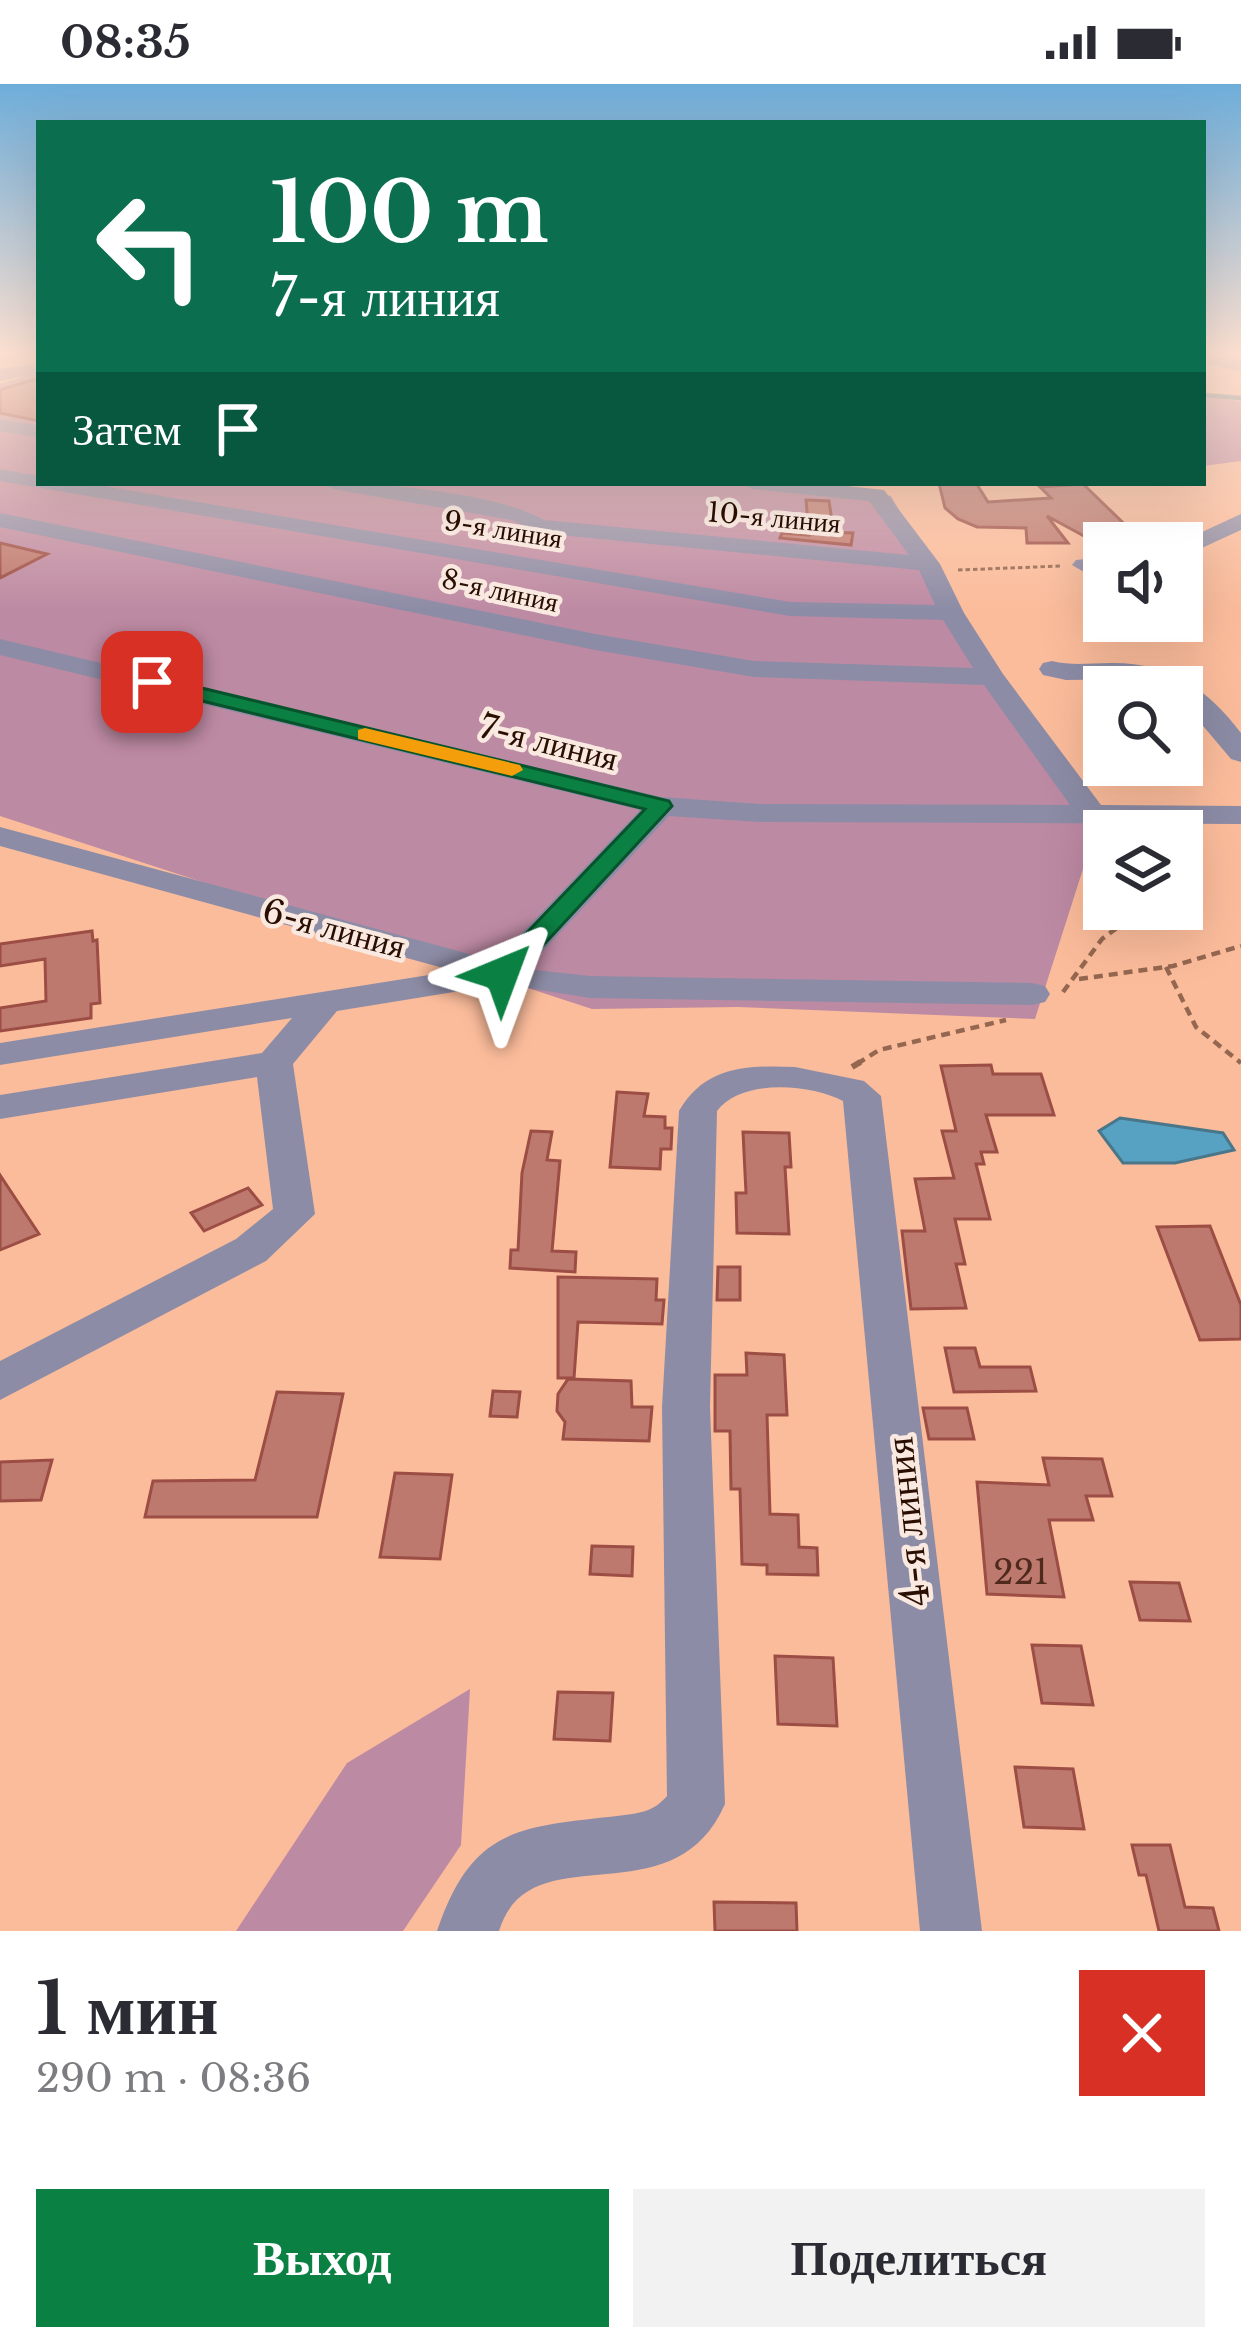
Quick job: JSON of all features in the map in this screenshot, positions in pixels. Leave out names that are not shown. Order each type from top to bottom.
[{"type":"street","name":"9-я линия","points":[[0,475],[36,481]]},
{"type":"street","name":"9-я линия","points":[[67,486],[790,609],[951,613]]},
{"type":"street","name":"10-я линия","points":[[351,486],[518,514],[539,526],[933,567]]},
{"type":"street","points":[[783,486],[877,495],[933,567],[951,613],[992,677],[1089,810]]},
{"type":"street","name":"8-я линия","points":[[0,520],[595,642],[754,669],[992,677]]},
{"type":"street","points":[[1203,540],[1241,521]]},
{"type":"street","name":"7-я линия","points":[[0,647],[661,806],[760,813],[1083,815]]},
{"type":"street","points":[[1052,669],[1063,673],[1130,670],[1172,678],[1196,696],[1241,753]]},
{"type":"street","points":[[0,1054],[502,974],[661,806]]},
{"type":"street","name":"7-я линия","points":[[1203,815],[1241,815]]},
{"type":"street","name":"6-я линия","points":[[0,836],[502,974],[590,987],[1032,994]]},
{"type":"street","points":[[0,1107],[274,1063],[324,1004]]},
{"type":"street","points":[[0,1382],[251,1250],[294,1214],[274,1063]]},
{"type":"street","name":"4-я линия","points":[[468,1931],[483,1888],[507,1865],[540,1855],[657,1839],[676,1829],[696,1804],[686,1407],[698,1111],[704,1099],[729,1082],[832,1079],[862,1096],[951,1931]]},
{"type":"path","points":[[933,567],[1083,564]]},
{"type":"path","points":[[1079,979],[1166,968],[1219,947],[1241,946]]},
{"type":"path","points":[[1166,968],[1196,1027],[1241,1063]]},
{"type":"shaded area","points":[[0,438],[36,438],[36,486],[817,486],[891,496],[957,613],[1096,810],[1083,810],[1083,869],[1035,1019],[738,1007],[592,1009],[0,816]]},
{"type":"shaded area","points":[[1206,438],[1241,438],[1241,461],[1206,466]]},
{"type":"shaded area","points":[[470,1689],[461,1845],[403,1931],[236,1931],[347,1763]]},
{"type":"water","points":[[1120,1118],[1223,1133],[1234,1150],[1175,1163],[1123,1163],[1099,1131]]},
{"type":"building","points":[[940,486],[978,486],[988,502],[1051,498],[1040,487],[1085,486],[1122,522],[1083,522],[1083,535],[1047,516],[1068,543],[1027,543],[1026,528],[977,527],[945,508]]},
{"type":"building","points":[[806,500],[829,501],[832,521],[826,532],[853,533],[851,545],[780,538],[782,533],[809,535]]},
{"type":"building","points":[[0,543],[47,554],[0,578]]},
{"type":"building","points":[[92,931],[93,941],[97,940],[100,1003],[91,1004],[91,1018],[0,1031],[0,1008],[46,1001],[45,959],[0,966],[0,944]]},
{"type":"building","points":[[991,1065],[993,1074],[1041,1074],[1054,1115],[986,1115],[997,1152],[981,1152],[984,1164],[976,1164],[990,1219],[955,1219],[965,1264],[956,1264],[966,1308],[911,1309],[902,1231],[925,1231],[915,1179],[954,1178],[942,1131],[956,1131],[941,1066]]},
{"type":"building","points":[[617,1092],[648,1094],[644,1116],[665,1117],[665,1128],[672,1128],[671,1149],[661,1149],[660,1169],[610,1167]]},
{"type":"building","points":[[531,1131],[552,1132],[547,1160],[560,1161],[552,1251],[576,1252],[575,1272],[510,1268],[511,1250],[518,1250],[522,1173]]},
{"type":"building","points":[[743,1132],[789,1133],[791,1167],[785,1167],[789,1234],[737,1233],[736,1193],[746,1193]]},
{"type":"building","points":[[0,1175],[39,1234],[0,1250]]},
{"type":"building","points":[[248,1188],[262,1205],[204,1231],[191,1213]]},
{"type":"building","points":[[1210,1226],[1241,1305],[1241,1339],[1200,1340],[1157,1227]]},
{"type":"building","points":[[718,1267],[740,1267],[740,1300],[717,1300]]},
{"type":"building","points":[[558,1277],[657,1279],[656,1300],[664,1300],[662,1324],[578,1322],[574,1378],[558,1378]]},
{"type":"building","points":[[945,1348],[975,1348],[980,1367],[1030,1367],[1036,1391],[954,1392]]},
{"type":"building","points":[[746,1353],[784,1355],[787,1415],[767,1415],[770,1514],[798,1515],[799,1547],[817,1548],[818,1575],[767,1574],[767,1565],[742,1564],[740,1489],[731,1489],[730,1431],[715,1431],[715,1375],[747,1375]]},
{"type":"building","points":[[568,1379],[631,1381],[632,1407],[652,1407],[649,1441],[563,1439],[565,1422],[557,1411],[558,1394]]},
{"type":"building","points":[[493,1391],[520,1392],[517,1417],[490,1416]]},
{"type":"building","points":[[277,1392],[343,1394],[317,1517],[145,1517],[153,1481],[255,1480]]},
{"type":"building","points":[[923,1408],[967,1408],[974,1439],[929,1439]]},
{"type":"building","points":[[1043,1458],[1102,1459],[1112,1496],[1086,1496],[1093,1520],[1049,1520],[1064,1597],[987,1594],[977,1482],[1049,1485]]},
{"type":"building","points":[[52,1460],[41,1500],[0,1501],[0,1462]]},
{"type":"building","points":[[395,1473],[452,1475],[440,1559],[380,1557]]},
{"type":"building","points":[[592,1546],[633,1547],[632,1576],[590,1574]]},
{"type":"building","points":[[1130,1582],[1179,1583],[1190,1621],[1140,1620]]},
{"type":"building","points":[[1032,1645],[1081,1646],[1093,1705],[1042,1703]]},
{"type":"building","points":[[775,1656],[833,1658],[837,1726],[778,1724]]},
{"type":"building","points":[[558,1692],[613,1693],[610,1741],[554,1739]]},
{"type":"building","points":[[1015,1767],[1073,1769],[1084,1829],[1024,1827]]},
{"type":"building","points":[[1132,1845],[1170,1845],[1185,1907],[1213,1908],[1219,1931],[1159,1931],[1146,1875],[1139,1875]]},
{"type":"building","points":[[714,1902],[796,1903],[797,1931],[715,1931]]},
{"type":"slow traffic","points":[[365,734],[512,770]]},
{"type":"route","points":[[152,682],[661,806],[502,974]]}]
